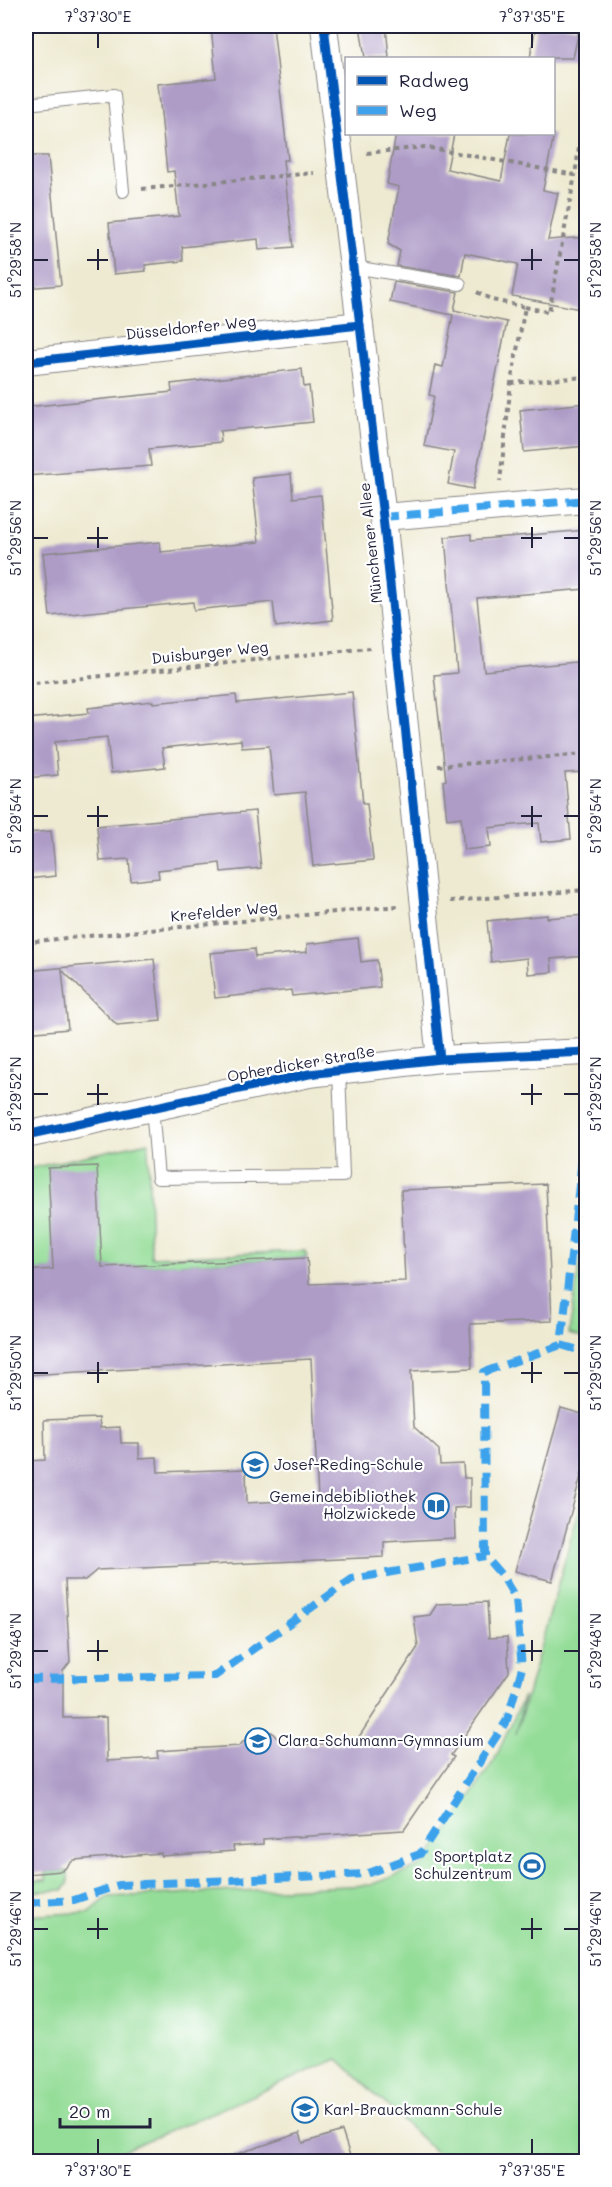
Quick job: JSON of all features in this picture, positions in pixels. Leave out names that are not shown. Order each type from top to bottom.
[{"type":"street","name":"Münchener Allee","points":[[324,26],[383,517],[440,1059]]},
{"type":"street","name":"Düsseldorfer Weg","points":[[26,362],[360,325]]},
{"type":"street","points":[[383,517],[586,500]]},
{"type":"street","name":"Opherdicker Straße","points":[[26,1135],[339,1070],[440,1059],[586,1052]]},
{"type":"lane","points":[[26,104],[114,95],[123,191]]},
{"type":"lane","points":[[353,267],[460,284]]},
{"type":"lane","points":[[152,1107],[158,1178],[343,1176],[339,1070]]},
{"type":"path","points":[[460,284],[492,300],[549,312],[575,175],[586,100]]},
{"type":"path","points":[[123,191],[340,163],[425,147],[575,175]]},
{"type":"path","points":[[496,508],[511,383],[525,307]]},
{"type":"path","points":[[511,383],[586,377]]},
{"type":"path","points":[[411,768],[586,754]]},
{"type":"path","points":[[425,903],[586,890]]},
{"type":"green space","points":[[148,1142],[151,1257],[305,1251],[307,1258],[26,1271],[26,1169]]},
{"type":"green space","points":[[586,1221],[586,1339],[569,1334]]},
{"type":"green space","points":[[586,1485],[586,2161],[445,2161],[338,2059],[99,2161],[26,2161],[26,1916],[90,1912],[108,1897],[370,1885],[424,1865],[494,1761],[524,1696],[516,1734]]},
{"type":"green space","points":[[68,1871],[68,1884],[63,1890],[26,1892],[26,1881],[46,1880],[46,1872]]},
{"type":"building","points":[[211,26],[273,26],[288,160],[283,160],[293,247],[259,250],[258,239],[182,247],[183,261],[145,265],[146,271],[114,274],[109,223],[179,216],[174,171],[167,172],[158,84],[216,78]]},
{"type":"building","points":[[360,26],[386,26],[389,57],[365,57]]},
{"type":"building","points":[[536,26],[580,26],[573,58],[530,57]]},
{"type":"building","points":[[396,135],[454,135],[447,169],[501,181],[510,135],[554,135],[543,190],[558,193],[548,240],[586,237],[586,310],[512,296],[518,264],[465,253],[461,276],[397,266],[400,251],[388,244],[399,187],[387,184]]},
{"type":"building","points":[[26,156],[48,156],[61,285],[26,288]]},
{"type":"building","points":[[394,282],[458,292],[454,310],[507,322],[473,489],[448,484],[454,452],[424,446],[434,396],[429,395],[435,365],[443,367],[453,315],[390,302]]},
{"type":"building","points":[[302,369],[304,387],[309,386],[313,422],[220,431],[221,442],[149,449],[151,466],[26,476],[26,407],[172,392],[171,384]]},
{"type":"building","points":[[586,403],[586,446],[524,452],[520,410]]},
{"type":"building","points":[[291,474],[293,498],[321,495],[333,620],[276,627],[273,602],[194,610],[193,602],[50,616],[43,553],[160,542],[161,552],[259,542],[252,478]]},
{"type":"building","points":[[586,530],[586,589],[477,598],[484,671],[586,661],[586,772],[565,773],[571,839],[541,842],[539,823],[514,825],[489,828],[491,847],[464,850],[461,817],[447,819],[443,781],[446,780],[434,675],[457,673],[445,537],[471,534],[471,540]]},
{"type":"building","points":[[352,692],[363,804],[367,804],[373,860],[313,866],[305,792],[274,795],[269,746],[242,748],[241,740],[162,748],[165,767],[111,773],[107,737],[55,742],[58,775],[26,778],[26,719],[89,713],[88,708],[153,701],[153,703],[236,695],[237,703]]},
{"type":"building","points":[[255,811],[261,868],[221,872],[220,863],[158,870],[159,878],[131,881],[129,859],[100,861],[97,826]]},
{"type":"building","points":[[51,831],[56,876],[26,879],[26,833]]},
{"type":"building","points":[[547,915],[547,918],[586,915],[586,956],[551,959],[552,972],[528,974],[527,958],[491,962],[487,921]]},
{"type":"building","points":[[358,938],[361,962],[377,960],[380,987],[292,996],[291,990],[215,998],[210,953],[254,949],[255,957],[307,952],[307,944]]},
{"type":"building","points":[[154,959],[161,1021],[117,1025],[62,970],[68,1029],[26,1033],[26,971]]},
{"type":"building","points":[[97,1166],[102,1267],[307,1258],[309,1284],[405,1281],[401,1190],[546,1184],[552,1321],[470,1324],[472,1368],[411,1371],[414,1427],[439,1450],[440,1465],[463,1464],[464,1478],[470,1478],[470,1507],[454,1508],[455,1538],[384,1542],[384,1557],[97,1570],[85,1580],[65,1580],[70,1662],[63,1671],[63,1718],[106,1717],[107,1761],[158,1758],[157,1751],[239,1746],[252,1733],[272,1732],[282,1745],[355,1743],[418,1647],[414,1617],[430,1615],[437,1604],[487,1602],[489,1638],[507,1637],[509,1672],[451,1755],[454,1757],[404,1830],[263,1839],[263,1844],[233,1846],[234,1851],[161,1856],[161,1853],[74,1860],[62,1871],[26,1874],[26,1461],[45,1460],[44,1420],[99,1418],[100,1428],[120,1427],[121,1443],[139,1443],[139,1458],[157,1457],[158,1472],[246,1469],[247,1503],[318,1499],[311,1359],[26,1375],[26,1271],[53,1269],[48,1168]]},
{"type":"building","points":[[561,1408],[586,1415],[586,1458],[552,1581],[515,1571]]},
{"type":"building","points":[[342,2131],[352,2162],[229,2162],[228,2157],[300,2133],[303,2143]]},
{"type":"marked path","points":[[383,517],[586,500]]},
{"type":"marked path","points":[[26,1903],[74,1900],[119,1885],[366,1874],[420,1854],[507,1720],[522,1668],[516,1599],[503,1577],[485,1556],[484,1372],[561,1345],[586,1123]]},
{"type":"marked path","points":[[561,1345],[586,1352]]},
{"type":"marked path","points":[[26,1679],[215,1676],[352,1579],[485,1556]]},
{"type":"cycle path","points":[[324,26],[383,517],[440,1059]]},
{"type":"cycle path","points":[[26,362],[360,325]]},
{"type":"cycle path","points":[[26,1135],[309,1074],[440,1059],[586,1052]]},
{"type":"place","name":"Josef-Reding-Schule","points":[[255,1465]]},
{"type":"place","name":"Gemeindebibliothek Holzwickede","points":[[436,1506]]},
{"type":"place","name":"Clara-Schumann-Gymnasium","points":[[258,1741]]},
{"type":"place","name":"Sportplatz Schulzentrum","points":[[532,1866]]},
{"type":"place","name":"Karl-Brauckmann-Schule","points":[[305,2110]]}]
